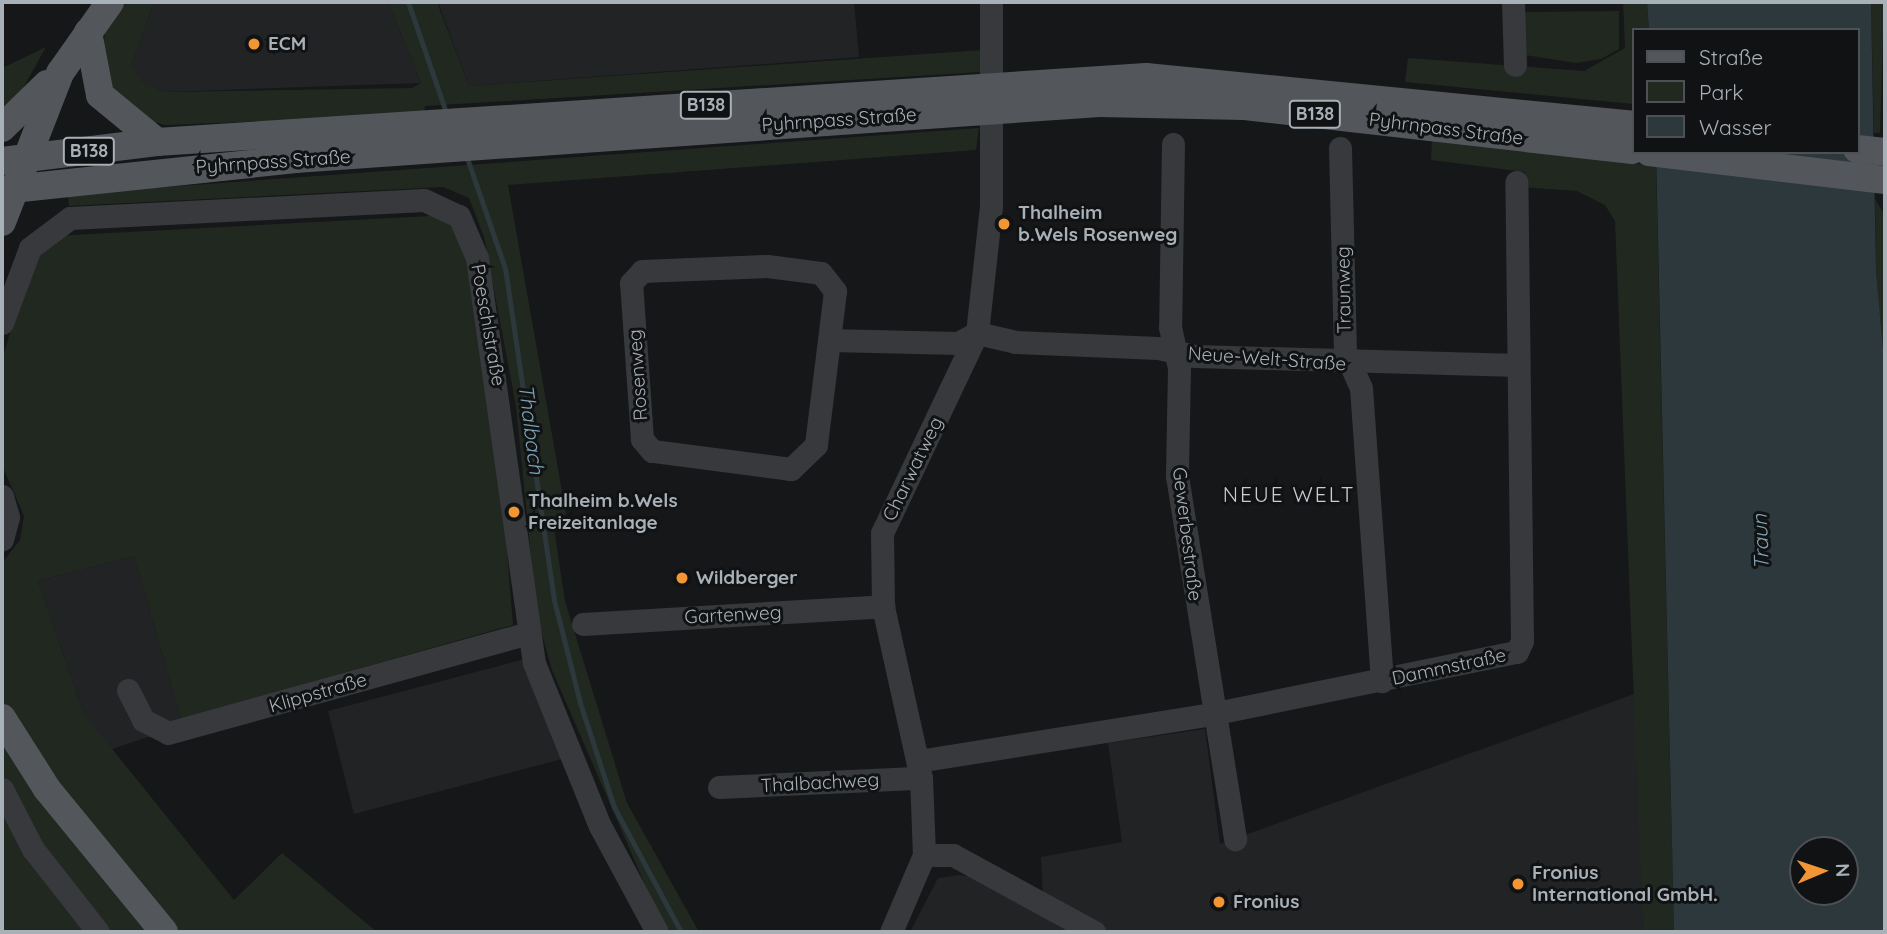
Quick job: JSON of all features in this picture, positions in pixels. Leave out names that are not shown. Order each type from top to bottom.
[{"type":"main road","points":[[2,222],[11,160],[60,73],[110,2]]},
{"type":"main road","points":[[88,33],[100,95],[157,142]]},
{"type":"main road","points":[[2,128],[60,73]]},
{"type":"main road","name":"Pyhrnpass Straße","points":[[7,189],[425,139],[467,123],[1241,81],[1602,134],[1632,149]]},
{"type":"main road","name":"Pyhrnpass Straße","points":[[11,160],[157,142],[425,139],[490,147],[946,99]]},
{"type":"main road","name":"Pyhrnpass Straße","points":[[1602,134],[1632,125]]},
{"type":"main road","points":[[1859,149],[1885,152]]},
{"type":"main road","points":[[1665,154],[1885,180]]},
{"type":"main road","points":[[2,718],[47,789],[164,932]]},
{"type":"street","name":"Charwatweg","points":[[891,932],[924,855],[919,769],[883,606],[882,533],[977,332],[992,179],[990,2]]},
{"type":"street","points":[[1513,2],[1515,65]]},
{"type":"street","name":"Gewerbestraße","points":[[1173,144],[1174,352],[1180,368],[1177,476],[1211,714],[1235,839]]},
{"type":"street","name":"Traunweg","points":[[1340,148],[1345,352],[1361,388],[1382,681]]},
{"type":"street","name":"Dammstraße","points":[[919,769],[1382,681],[1517,652],[1522,641],[1516,182]]},
{"type":"street","name":"Poeschlstraße","points":[[2,323],[30,248],[69,218],[393,200],[444,205],[471,233],[477,258],[507,438],[527,633],[589,802],[657,932]]},
{"type":"street","name":"Rosenweg","points":[[767,266],[821,273],[835,291],[829,340],[816,445],[791,469],[652,451],[642,439],[631,283],[642,271],[767,266]]},
{"type":"street","points":[[829,340],[958,343],[977,332]]},
{"type":"street","name":"Neue-Welt-Straße","points":[[977,332],[1014,342],[1352,365],[1518,365]]},
{"type":"street","points":[[2,496],[8,517],[2,539]]},
{"type":"street","name":"Gartenweg","points":[[583,624],[883,606]]},
{"type":"street","name":"Klippstraße","points":[[128,690],[143,720],[168,733],[527,633]]},
{"type":"street","name":"Thalbachweg","points":[[719,787],[919,769]]},
{"type":"street","points":[[2,789],[33,849],[98,932]]},
{"type":"street","points":[[924,855],[953,855],[1094,932]]},
{"type":"shaded area","points":[[154,2],[388,2],[421,83],[165,92],[140,81],[132,64]]},
{"type":"shaded area","points":[[438,2],[854,2],[859,57],[469,86]]},
{"type":"shaded area","points":[[134,556],[181,719],[177,739],[148,737],[109,750],[84,714],[38,581]]},
{"type":"shaded area","points":[[525,659],[562,759],[354,814],[328,711]]},
{"type":"shaded area","name":"Fronius","points":[[1637,693],[1643,932],[910,932],[938,878],[959,875],[979,878],[1044,917],[1041,857],[1122,842],[1108,743],[1205,729],[1220,844]]},
{"type":"green space","points":[[126,2],[154,2],[132,64],[141,81],[165,92],[412,88],[421,83],[388,2],[437,2],[469,86],[982,50],[981,72],[425,106],[424,115],[165,125],[133,116],[100,73],[105,33]]},
{"type":"green space","points":[[1623,2],[1647,2],[1649,28],[1632,28],[1632,104],[1405,82],[1408,58],[1584,71],[1625,48]]},
{"type":"green space","points":[[1871,2],[1884,2],[1880,133],[1874,133]]},
{"type":"green space","points":[[1619,11],[1619,49],[1601,59],[1576,63],[1525,55],[1524,12]]},
{"type":"green space","points":[[46,47],[11,110],[2,119],[2,68]]},
{"type":"green space","points":[[979,128],[976,150],[508,185],[566,514],[553,521],[565,601],[627,803],[699,932],[671,932],[656,910],[552,670],[537,616],[516,406],[484,237],[469,198],[443,187],[69,206],[68,194]]},
{"type":"green space","points":[[1432,139],[1656,166],[1674,932],[1643,932],[1615,221],[1605,205],[1577,191],[1522,187],[1525,172],[1431,160]]},
{"type":"green space","points":[[1875,199],[1885,216],[1883,370],[1876,271]]},
{"type":"green space","points":[[430,210],[466,235],[499,454],[513,625],[181,719],[134,556],[38,581],[84,714],[234,900],[282,853],[377,932],[2,932],[2,563],[20,540],[24,516],[2,465],[2,360],[33,256],[53,236],[429,216]]},
{"type":"water","name":"Traun","points":[[1647,2],[1871,2],[1876,271],[1885,373],[1885,932],[1674,932],[1656,154],[1859,154],[1859,28],[1649,28]]},
{"type":"waterway","name":"Thalbach","points":[[408,2],[447,115]]},
{"type":"waterway","name":"Thalbach","points":[[466,155],[505,268],[554,600],[580,703],[614,807],[681,932]]},
{"type":"place","name":"ECM","points":[[254,44]]},
{"type":"place","name":"Thalheim b.Wels Rosenweg","points":[[1004,224]]},
{"type":"place","name":"Thalheim b.Wels Freizeitanlage","points":[[514,512]]},
{"type":"place","name":"Wildberger","points":[[682,578]]},
{"type":"place","name":"Fronius International GmbH.","points":[[1518,884]]},
{"type":"place","name":"Fronius","points":[[1219,902]]},
{"type":"district","name":"NEUE WELT","points":[[1289,494]]}]
